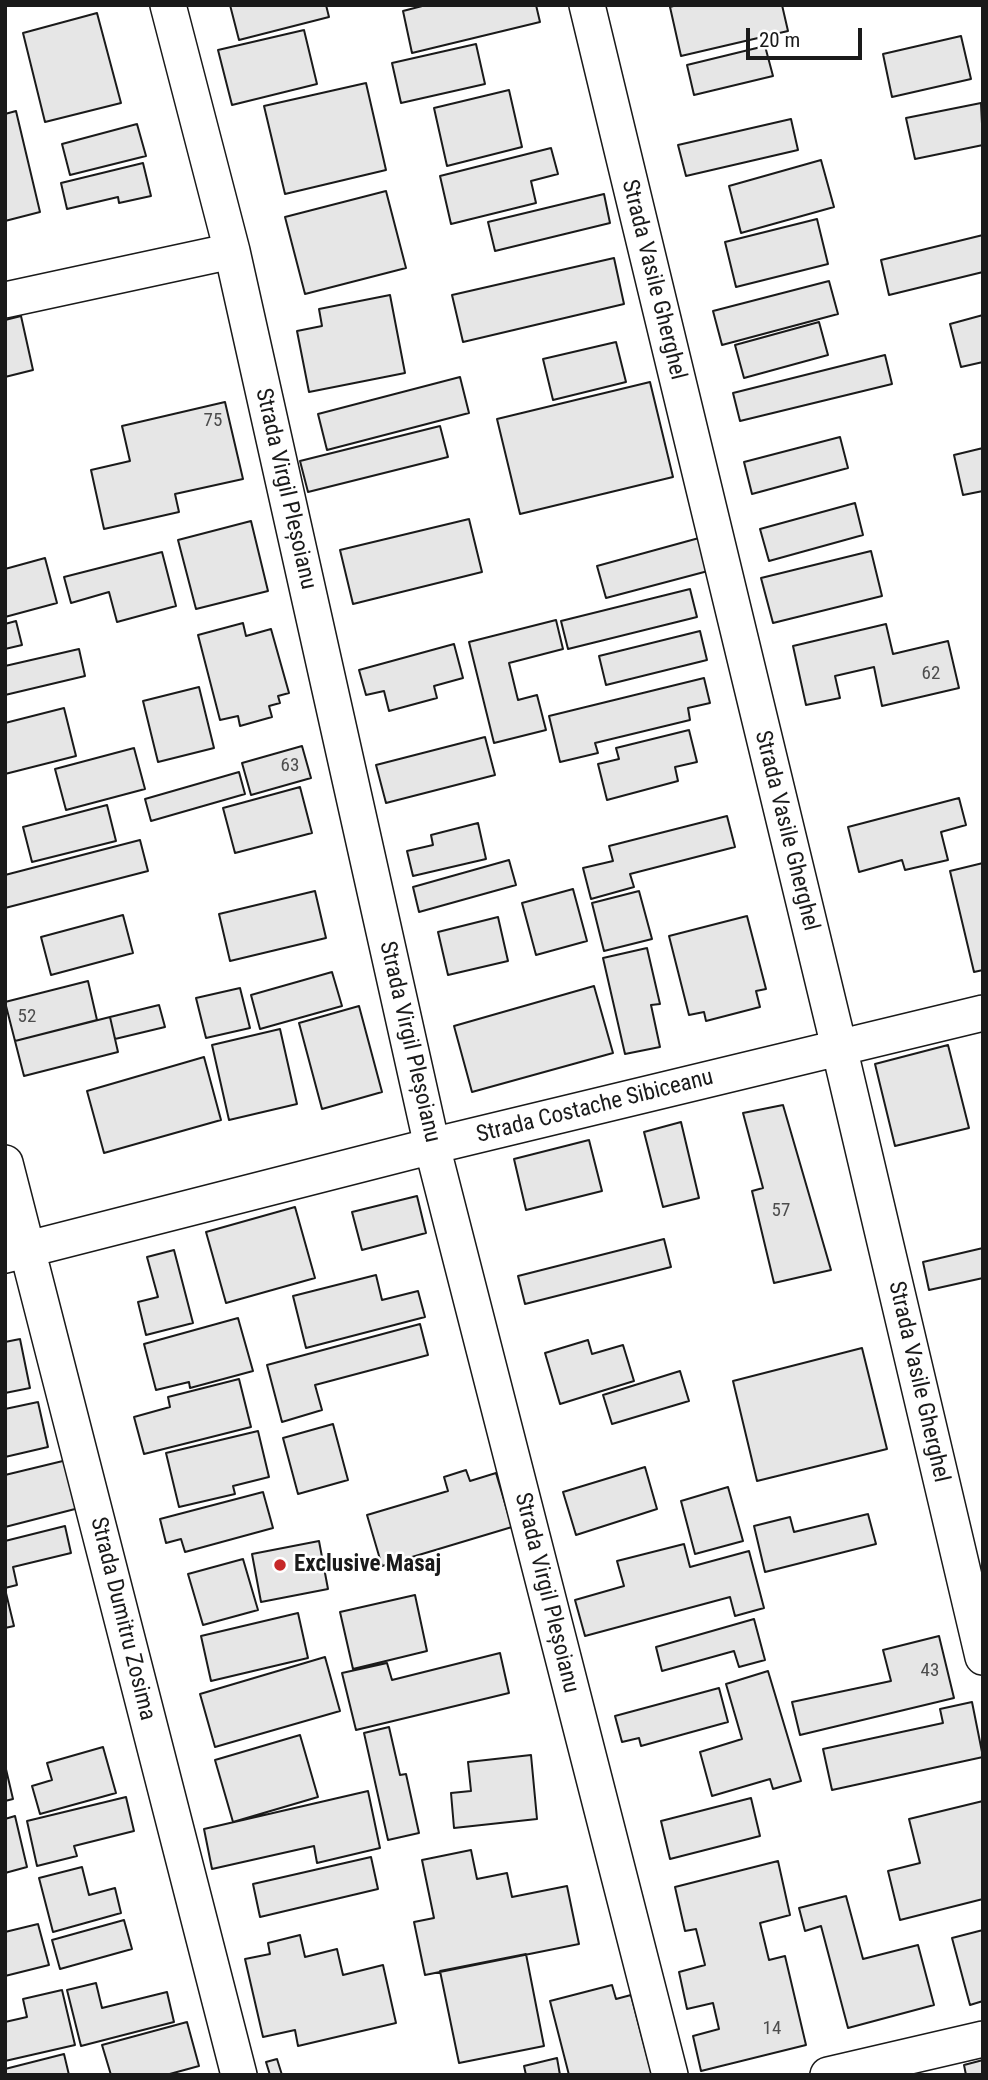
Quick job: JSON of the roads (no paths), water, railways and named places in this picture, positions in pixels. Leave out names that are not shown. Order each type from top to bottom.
[{"type":"street","name":"Strada Virgil Pleșoianu","points":[[168,5],[232,251],[432,1146],[670,2075]]},
{"type":"street","name":"Strada Vasile Gherghel","points":[[587,5],[839,1047],[983,1657]]},
{"type":"street","points":[[5,300],[232,251]]},
{"type":"street","name":"Strada Costache Sibiceanu","points":[[16,1253],[432,1146],[983,1013]]},
{"type":"street","name":"Strada Dumitru Zosima","points":[[5,1163],[16,1253],[239,2075]]},
{"type":"street","points":[[828,2075],[983,2039]]},
{"type":"place","name":"Exclusive Masaj","points":[[280,1565]]}]
